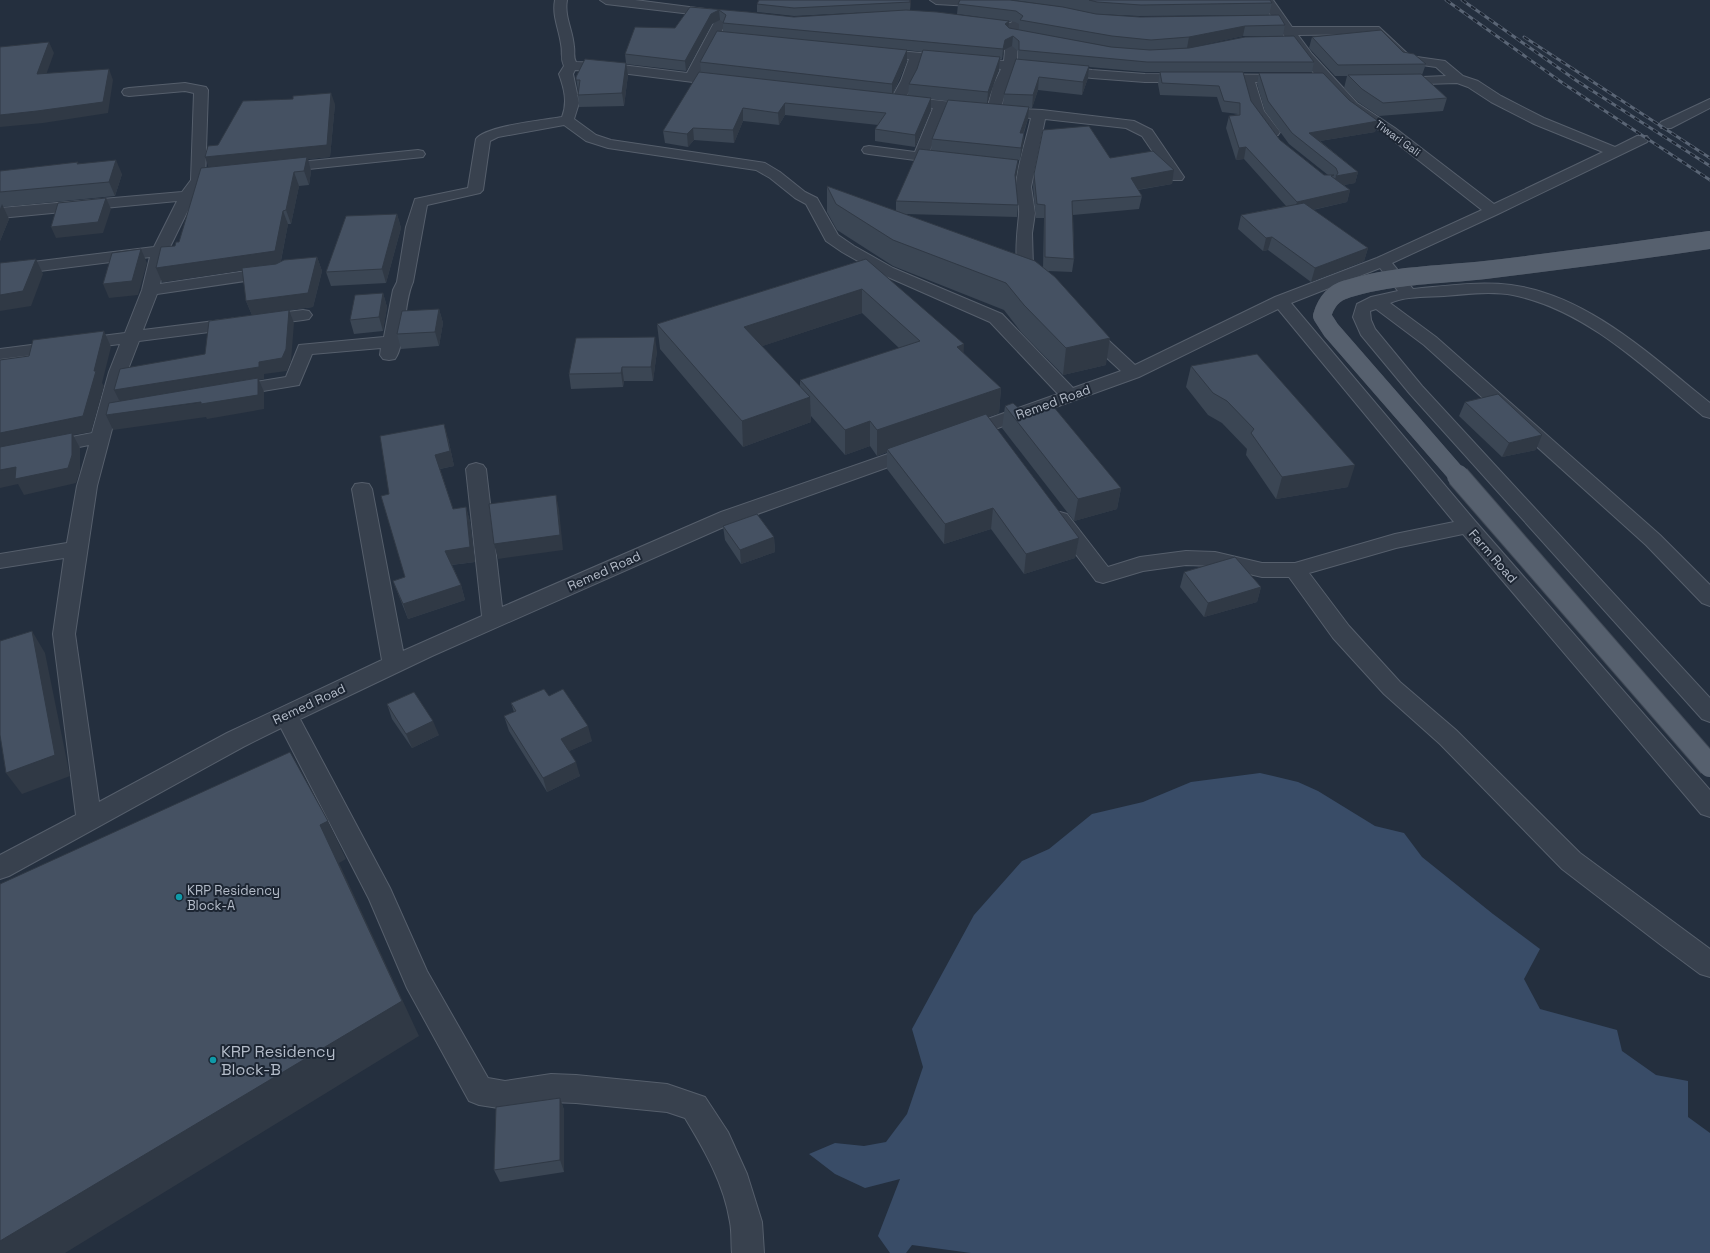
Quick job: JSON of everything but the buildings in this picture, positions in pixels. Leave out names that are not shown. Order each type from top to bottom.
[{"type":"main road","points":[[1710,240],[1595,257],[1369,284],[1346,289],[1331,297],[1324,306],[1322,316],[1331,330],[1710,766]]},
{"type":"street","points":[[561,0],[559,11],[568,46],[567,58],[571,66]]},
{"type":"street","points":[[606,0],[740,16]]},
{"type":"street","points":[[936,0],[1002,4]]},
{"type":"street","name":"Tiwari Gali","points":[[1267,0],[1286,33],[1352,106],[1420,153],[1493,211]]},
{"type":"street","points":[[992,111],[1000,86],[1010,64],[1013,31],[1026,7]]},
{"type":"street","points":[[691,78],[724,15]]},
{"type":"street","points":[[968,21],[1013,31],[1026,36]]},
{"type":"street","points":[[1265,21],[1286,33],[1375,30],[1406,59],[1440,64],[1458,78],[1473,84],[1496,99],[1539,121],[1616,152]]},
{"type":"street","points":[[712,37],[727,38]]},
{"type":"street","points":[[869,52],[965,60],[998,65],[1010,64],[1092,74],[1144,78],[1306,78],[1351,82]]},
{"type":"street","points":[[897,101],[908,81],[916,57]]},
{"type":"street","points":[[571,66],[605,66],[735,83]]},
{"type":"street","points":[[567,120],[570,114],[572,93],[566,74],[571,66]]},
{"type":"street","points":[[1381,82],[1458,78]]},
{"type":"street","points":[[1248,79],[1257,112],[1280,143]]},
{"type":"street","points":[[89,819],[64,634],[87,486],[100,437],[114,411],[118,372],[150,290],[160,251],[182,209],[187,196],[198,180],[206,176],[200,90],[185,86],[129,92]]},
{"type":"street","points":[[881,99],[1129,124],[1147,133],[1177,177]]},
{"type":"street","points":[[1666,125],[1710,103]]},
{"type":"street","points":[[920,157],[941,105]]},
{"type":"street","points":[[1039,114],[1020,167],[1027,213],[1024,233],[1024,268],[1031,277],[1047,289]]},
{"type":"street","points":[[215,394],[293,380],[305,349],[390,348],[420,202],[475,190],[483,139],[488,136],[494,133],[567,120],[591,138],[608,144],[760,166],[775,175],[800,195],[812,201],[818,209],[822,223],[832,238],[848,249],[887,271],[1000,321],[1070,396]]},
{"type":"street","name":"Remed Road","points":[[0,868],[235,740],[394,664],[493,619],[728,517],[941,442],[994,431],[1070,396],[1133,373],[1281,300],[1383,261],[1493,211],[1642,139]]},
{"type":"street","points":[[869,150],[962,162]]},
{"type":"street","points":[[269,169],[418,154]]},
{"type":"street","points":[[0,213],[187,196]]},
{"type":"street","points":[[0,271],[160,251]]},
{"type":"street","points":[[1383,261],[1409,294]]},
{"type":"street","points":[[150,290],[281,271]]},
{"type":"street","points":[[1710,412],[1622,343],[1576,313],[1537,295],[1512,290],[1483,288],[1409,294],[1377,301],[1363,308],[1360,314],[1361,320],[1367,331],[1422,396],[1710,713]]},
{"type":"street","name":"Farm Road","points":[[1281,300],[1468,526],[1710,807]]},
{"type":"street","points":[[1377,301],[1430,341],[1653,540],[1710,598]]},
{"type":"street","points":[[0,354],[303,314]]},
{"type":"street","points":[[1079,320],[1133,373]]},
{"type":"street","points":[[0,457],[100,437]]},
{"type":"street","points":[[476,469],[493,619]]},
{"type":"street","points":[[362,490],[394,664]]},
{"type":"street","points":[[1051,506],[1103,576],[1140,564],[1186,558],[1215,559],[1262,570],[1295,570],[1395,541],[1468,526]]},
{"type":"street","points":[[0,561],[77,549]]},
{"type":"street","points":[[1295,570],[1341,632],[1392,688],[1448,737],[1571,861],[1710,965]]},
{"type":"street","points":[[286,715],[381,896],[417,979],[479,1091],[505,1095],[551,1088],[583,1090],[667,1098],[694,1107],[717,1143],[732,1174],[746,1222],[748,1253]]},
{"type":"water","points":[[1260,773],[1298,782],[1318,791],[1375,826],[1404,833],[1422,857],[1493,914],[1540,949],[1524,979],[1540,1009],[1617,1030],[1622,1051],[1656,1075],[1688,1081],[1688,1117],[1710,1133],[1710,1253],[971,1253],[912,1245],[906,1253],[890,1253],[878,1236],[900,1179],[865,1188],[835,1174],[809,1154],[835,1143],[864,1146],[886,1142],[907,1114],[923,1067],[912,1029],[974,915],[1022,861],[1049,849],[1092,814],[1143,802],[1191,782]]},
{"type":"railway","points":[[1446,0],[1564,84],[1710,180]]},
{"type":"railway","points":[[1462,0],[1577,81],[1710,166]]},
{"type":"railway","points":[[1524,37],[1710,158]]},
{"type":"place","name":"KRP Residency Block-A","points":[[179,897]]},
{"type":"place","name":"KRP Residency Block-B","points":[[213,1060]]}]
